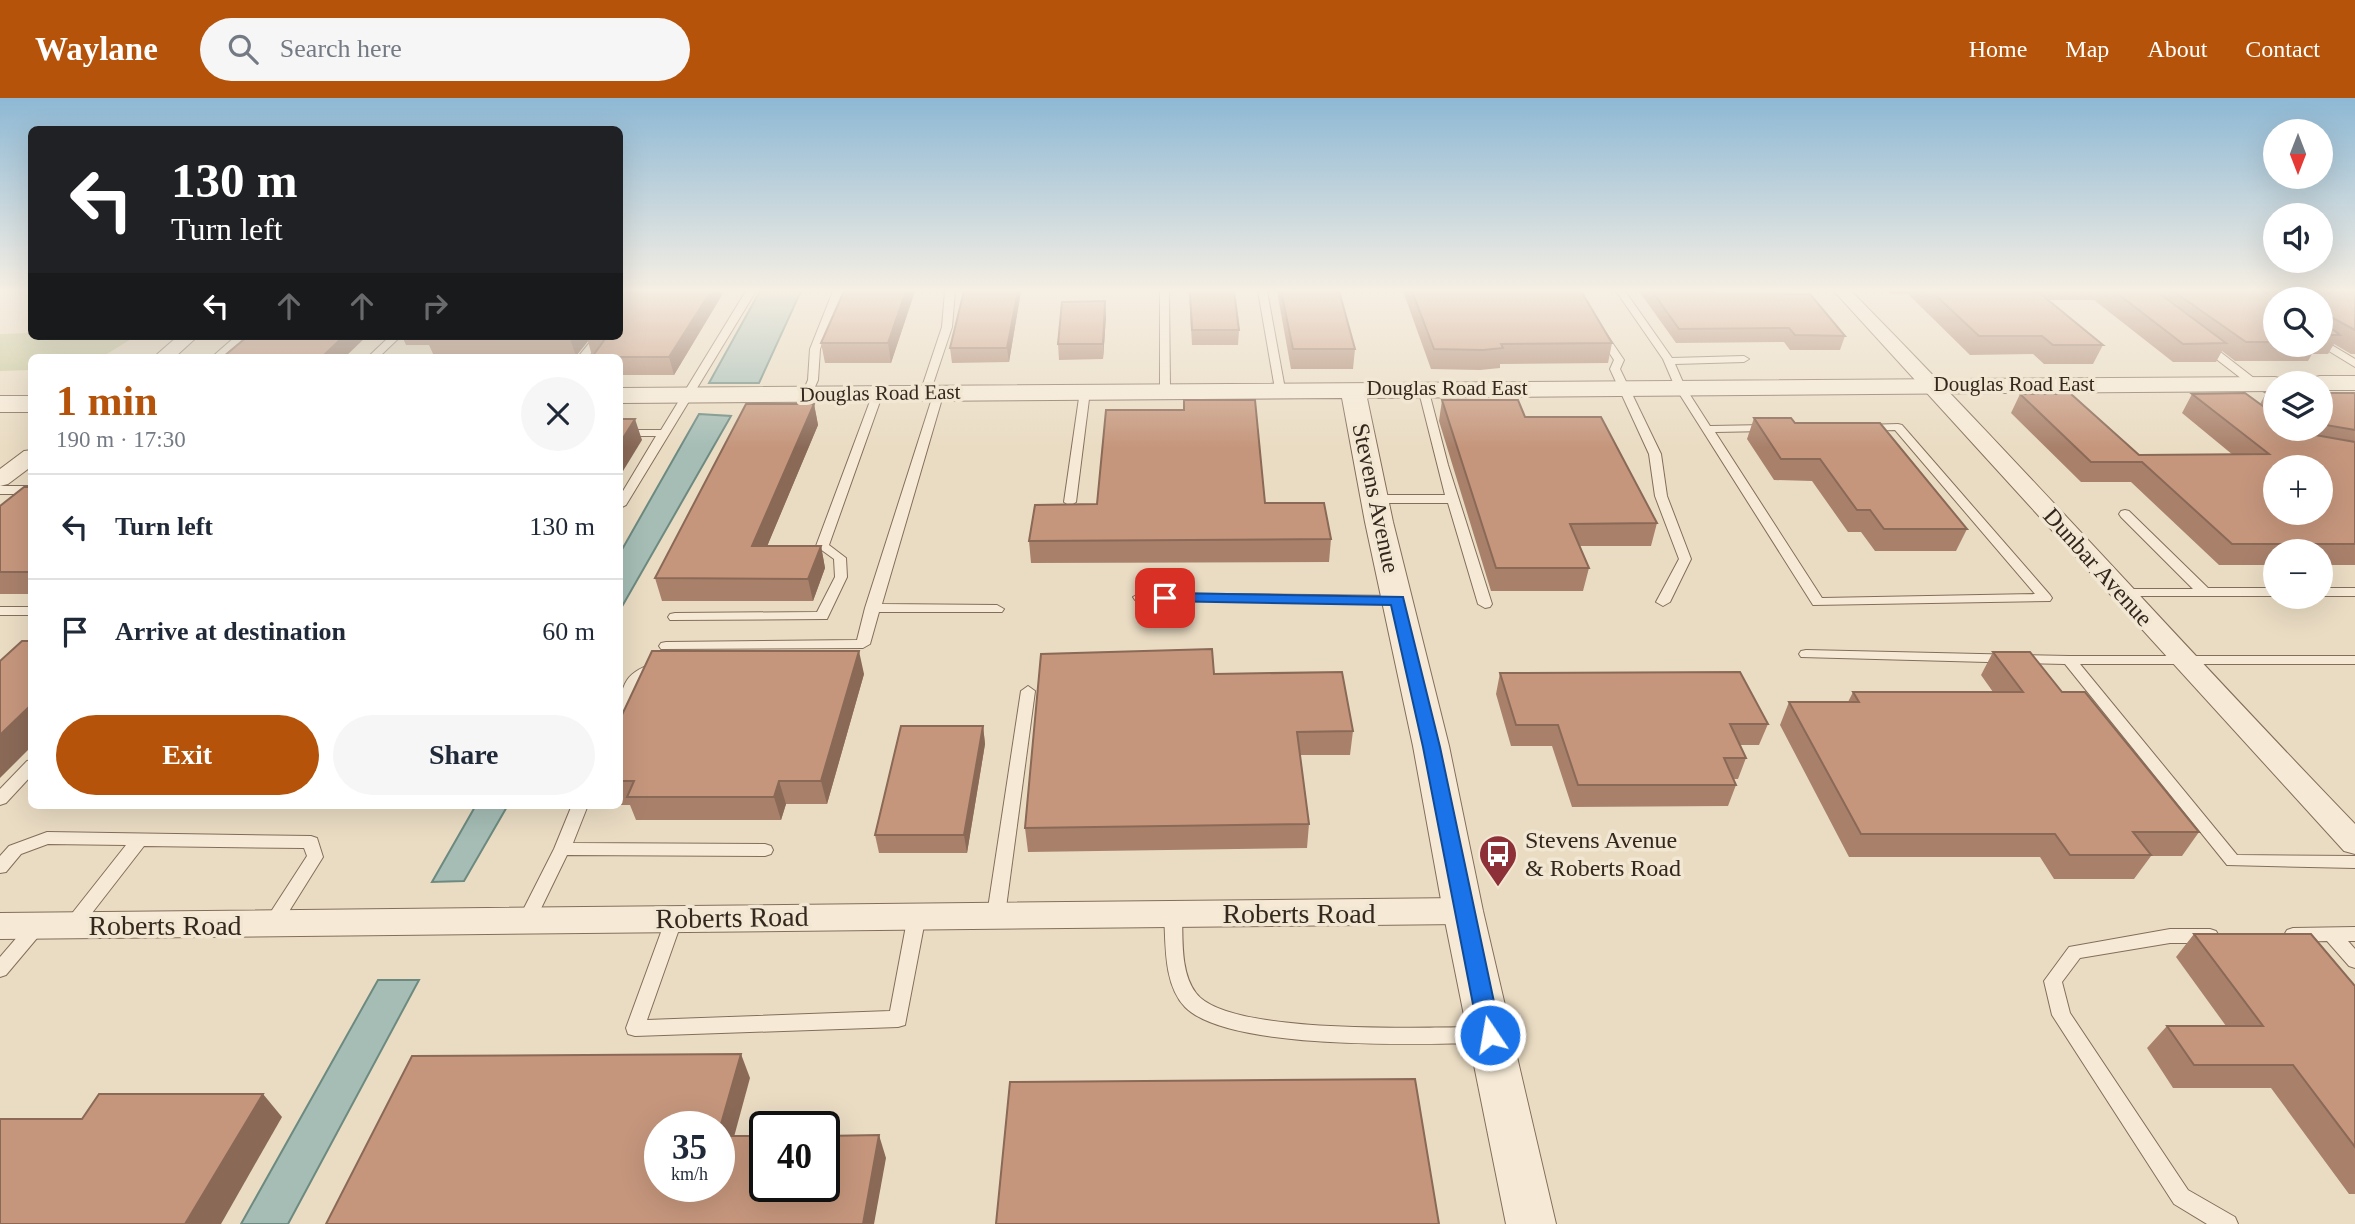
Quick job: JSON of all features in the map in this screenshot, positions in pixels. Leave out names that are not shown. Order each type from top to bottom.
[{"type":"street","name":"Dunbar Avenue","points":[[1893,344],[2183,660],[2355,842]]},
{"type":"street","points":[[2333,383],[2355,383]]},
{"type":"street","name":"Douglas Road East","points":[[623,396],[1353,388],[2263,384]]},
{"type":"street","name":"Stevens Avenue","points":[[1353,388],[1374,499],[1431,747],[1463,911],[1531,1224]]},
{"type":"street","points":[[0,404],[28,404]]},
{"type":"street","points":[[0,479],[28,459]]},
{"type":"street","name":"Roberts Road","points":[[0,926],[1463,911]]},
{"type":"lane","points":[[623,500],[717,344]]},
{"type":"lane","points":[[807,394],[813,380],[817,344]]},
{"type":"lane","points":[[666,646],[863,644],[943,344]]},
{"type":"lane","points":[[1165,344],[1165,390]]},
{"type":"lane","points":[[1272,344],[1280,389]]},
{"type":"lane","points":[[1608,344],[1619,360],[1615,369],[1655,454],[1661,496],[1685,559],[1663,602]]},
{"type":"lane","points":[[1657,344],[1669,361],[1680,387],[1818,602],[2045,598],[1898,427],[1857,428]]},
{"type":"lane","points":[[2203,344],[2263,383]]},
{"type":"lane","points":[[2333,350],[2355,364]]},
{"type":"lane","points":[[1669,361],[1744,359]]},
{"type":"lane","points":[[2207,384],[2228,400]]},
{"type":"lane","points":[[1423,388],[1452,499],[1485,604]]},
{"type":"lane","points":[[1070,502],[1085,391]]},
{"type":"lane","points":[[675,617],[822,617],[841,577],[840,558],[822,546],[878,393]]},
{"type":"lane","points":[[1707,429],[1775,428]]},
{"type":"lane","points":[[623,433],[663,433]]},
{"type":"lane","points":[[0,490],[28,490]]},
{"type":"lane","points":[[1374,499],[1452,499]]},
{"type":"lane","points":[[2125,514],[2204,592]]},
{"type":"lane","points":[[2121,593],[2263,592]]},
{"type":"lane","points":[[2333,592],[2355,592]]},
{"type":"lane","points":[[1140,597],[1397,600]]},
{"type":"lane","points":[[872,608],[997,609]]},
{"type":"lane","points":[[0,611],[28,611]]},
{"type":"lane","points":[[623,707],[636,676],[642,670],[716,659],[726,654],[731,645]]},
{"type":"lane","points":[[1807,654],[2068,660],[2355,660]]},
{"type":"lane","points":[[2068,660],[2233,861],[2355,862]]},
{"type":"lane","points":[[996,915],[1028,691]]},
{"type":"lane","points":[[0,799],[28,769]]},
{"type":"lane","points":[[527,920],[578,809]]},
{"type":"lane","points":[[0,867],[15,850],[47,838],[311,842],[315,857],[272,924]]},
{"type":"lane","points":[[72,926],[140,839]]},
{"type":"lane","points":[[562,849],[765,850]]},
{"type":"lane","points":[[1172,914],[1179,976],[1191,1003],[1213,1017],[1255,1027],[1341,1034],[1490,1035]]},
{"type":"lane","points":[[674,918],[635,1028],[898,1019],[917,915]]},
{"type":"lane","points":[[0,970],[37,926]]},
{"type":"lane","points":[[2332,934],[2355,961]]},
{"type":"lane","points":[[2278,935],[2355,934]]},
{"type":"lane","points":[[2224,936],[2170,936],[2075,952],[2053,981],[2060,1015],[2181,1197],[2227,1224]]},
{"type":"green space","points":[[0,344],[124,344],[107,354],[28,354],[28,370],[0,371]]},
{"type":"water","points":[[731,344],[777,344],[759,383],[709,383]]},
{"type":"water","points":[[699,414],[731,416],[623,605],[623,548]]},
{"type":"water","points":[[474,809],[506,809],[464,881],[432,882]]},
{"type":"water","points":[[378,980],[419,980],[288,1224],[241,1224]]},
{"type":"building","points":[[239,344],[336,344],[325,354],[227,354]]},
{"type":"building","points":[[602,344],[678,344],[669,357],[594,354]]},
{"type":"building","points":[[951,344],[1008,344],[1007,348],[950,348]]},
{"type":"building","points":[[1292,344],[1353,344],[1355,349],[1293,349]]},
{"type":"building","points":[[1432,344],[1551,344],[1501,344],[1503,348],[1483,350],[1434,349]]},
{"type":"building","points":[[2051,344],[2103,345],[2053,345]]},
{"type":"building","points":[[2245,393],[2263,406],[2263,441],[2333,441],[2333,438],[2355,442],[2355,544],[2333,544],[2333,539],[2263,539],[2263,544],[2232,544],[2142,462],[2091,462],[2020,394],[2071,394],[2139,455],[2269,454],[2192,394]]},
{"type":"building","points":[[2333,393],[2355,393],[2355,430],[2333,426]]},
{"type":"building","points":[[1184,400],[1255,400],[1265,503],[1324,503],[1331,539],[1029,541],[1035,505],[1097,504],[1106,410],[1184,410]]},
{"type":"building","points":[[1442,400],[1518,400],[1525,417],[1601,417],[1657,523],[1570,524],[1589,568],[1496,568]]},
{"type":"building","points":[[746,404],[814,404],[752,546],[821,546],[808,579],[655,578]]},
{"type":"building","points":[[1754,418],[1791,418],[1795,423],[1880,423],[1967,529],[1884,529],[1870,510],[1857,510],[1820,459],[1781,459]]},
{"type":"building","points":[[623,419],[635,419],[623,438]]},
{"type":"building","points":[[24,487],[28,487],[28,572],[0,572],[0,506]]},
{"type":"building","points":[[22,641],[28,641],[28,708],[0,735],[0,661]]},
{"type":"building","points":[[1212,649],[1214,674],[1342,672],[1353,731],[1297,732],[1309,824],[1025,828],[1041,654]]},
{"type":"building","points":[[652,651],[859,651],[821,781],[779,781],[774,797],[627,797],[634,781],[623,781],[623,713]]},
{"type":"building","points":[[1993,652],[2030,652],[2062,692],[2085,692],[2199,832],[2133,832],[2151,855],[2070,855],[2055,834],[1861,834],[1789,702],[1859,702],[1853,692],[2023,692]]},
{"type":"building","points":[[1740,672],[1768,724],[1730,724],[1746,758],[1724,758],[1736,785],[1578,785],[1558,725],[1516,725],[1500,673]]},
{"type":"building","points":[[901,726],[983,726],[964,835],[875,835]]},
{"type":"building","points":[[2194,934],[2311,934],[2355,986],[2355,1147],[2293,1065],[2194,1065],[2167,1026],[2263,1026]]},
{"type":"building","points":[[741,1054],[725,1111],[644,1111],[644,1202],[735,1202],[735,1136],[749,1136],[749,1202],[840,1202],[840,1136],[879,1135],[863,1224],[326,1224],[412,1056]]},
{"type":"building","points":[[1415,1079],[1439,1224],[996,1224],[1010,1082]]},
{"type":"building","points":[[99,1094],[263,1094],[185,1224],[0,1224],[0,1119],[82,1119]]},
{"type":"place","name":"Stevens Avenue & Roberts Road","points":[[1498,888]]},
{"type":"route","points":[[1165,598],[1397,600],[1431,747],[1490,1035]]}]
